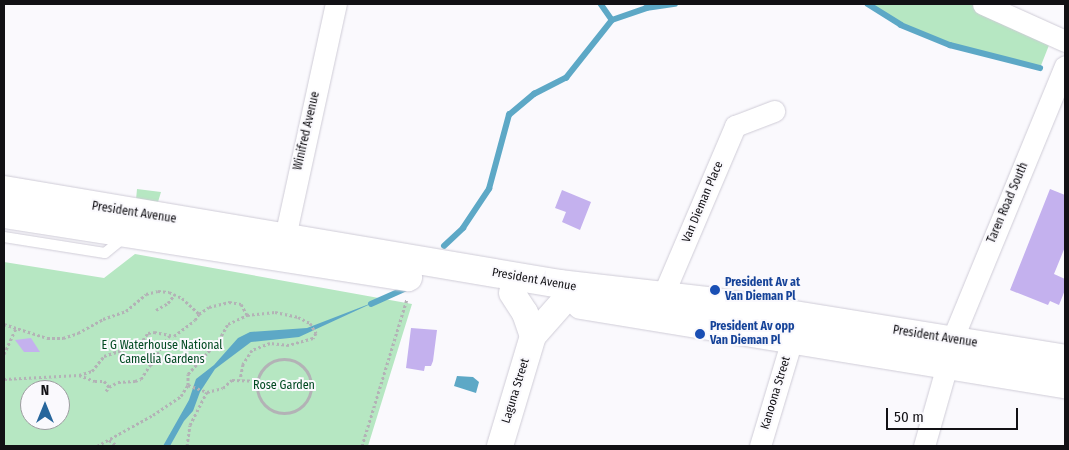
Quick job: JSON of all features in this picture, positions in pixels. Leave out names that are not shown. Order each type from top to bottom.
[{"type":"main road","name":"President Avenue","points":[[4,190],[138,214],[414,278],[562,302],[661,306],[949,352],[1065,384]]},
{"type":"main road","name":"President Avenue","points":[[4,214],[127,234],[284,248],[582,288],[792,339],[1065,359]]},
{"type":"street","name":"Winifred Avenue","points":[[284,248],[336,4]]},
{"type":"street","points":[[983,4],[1065,41]]},
{"type":"street","name":"Taren Road South","points":[[924,446],[949,352],[1065,66]]},
{"type":"street","name":"Van Dieman Place","points":[[661,306],[735,126],[774,112]]},
{"type":"street","points":[[512,293],[525,313],[533,336]]},
{"type":"street","name":"Laguna Street","points":[[500,446],[533,336],[562,302]]},
{"type":"street","name":"Kanoona Street","points":[[760,446],[792,339]]},
{"type":"lane","points":[[4,237],[105,254],[127,234]]},
{"type":"path","points":[[362,446],[414,278]]},
{"type":"path","points":[[4,324],[46,338],[63,338],[78,333],[103,319],[126,311],[146,294],[158,291],[175,294],[199,314]]},
{"type":"path","points":[[156,310],[168,303],[175,294]]},
{"type":"path","points":[[4,379],[79,375],[92,371],[104,356],[140,344],[148,333],[154,332],[174,336],[196,320],[199,314],[209,307],[229,302],[241,304],[247,315]]},
{"type":"path","points":[[97,446],[153,416],[181,396],[188,385],[188,374],[219,340],[228,324],[247,315],[274,312],[310,323],[316,333],[313,338],[288,345],[270,343],[252,350],[243,364],[240,379]]},
{"type":"path","points":[[4,354],[16,328]]},
{"type":"path","points":[[106,391],[118,382],[141,379],[150,365],[155,362],[157,354],[169,336]]},
{"type":"path","points":[[286,359],[302,366],[308,373],[311,390],[303,405],[288,412],[278,412],[263,403],[258,395],[258,381],[263,369],[270,363],[286,359]]},
{"type":"path","points":[[79,375],[95,381],[104,381],[110,387]]},
{"type":"path","points":[[188,385],[207,392],[223,388],[232,380],[258,381]]},
{"type":"path","points":[[187,446],[190,425],[207,392]]},
{"type":"path","points":[[109,440],[118,446]]},
{"type":"green space","points":[[868,4],[983,4],[1053,35],[1040,68],[950,45],[901,25]]},
{"type":"green space","points":[[137,189],[161,192],[158,202],[136,200]]},
{"type":"green space","name":"E G Waterhouse National Camellia Gardens","points":[[135,254],[412,304],[368,446],[4,446],[4,262],[104,278]]},
{"type":"water","points":[[377,301],[299,337],[251,342],[215,369],[200,392],[193,411],[184,421],[170,446],[163,446],[189,400],[196,379],[214,365],[238,338],[250,332],[307,328]]},
{"type":"water","points":[[457,376],[473,377],[479,382],[476,393],[454,386]]},
{"type":"building","points":[[1050,189],[1065,195],[1065,247],[1054,274],[1065,279],[1065,290],[1059,305],[1050,301],[1048,305],[1010,290]]},
{"type":"building","points":[[562,190],[591,202],[580,230],[562,222],[566,212],[555,208]]},
{"type":"building","points":[[411,328],[437,330],[433,361],[431,366],[425,366],[424,371],[406,368]]},
{"type":"building","points":[[31,338],[40,352],[24,352],[15,340]]},
{"type":"waterway","points":[[601,4],[612,20]]},
{"type":"waterway","points":[[444,246],[463,228],[489,189],[509,115],[534,94],[566,78],[612,20],[646,8],[675,4]]},
{"type":"waterway","points":[[868,4],[901,25],[950,45],[1040,68]]},
{"type":"waterway","points":[[371,304],[404,289]]},
{"type":"place","name":"President Av at Van Dieman Pl","points":[[715,290]]},
{"type":"place","name":"President Av opp Van Dieman Pl","points":[[700,334]]},
{"type":"park label","name":"Rose Garden","points":[[284,386]]}]
